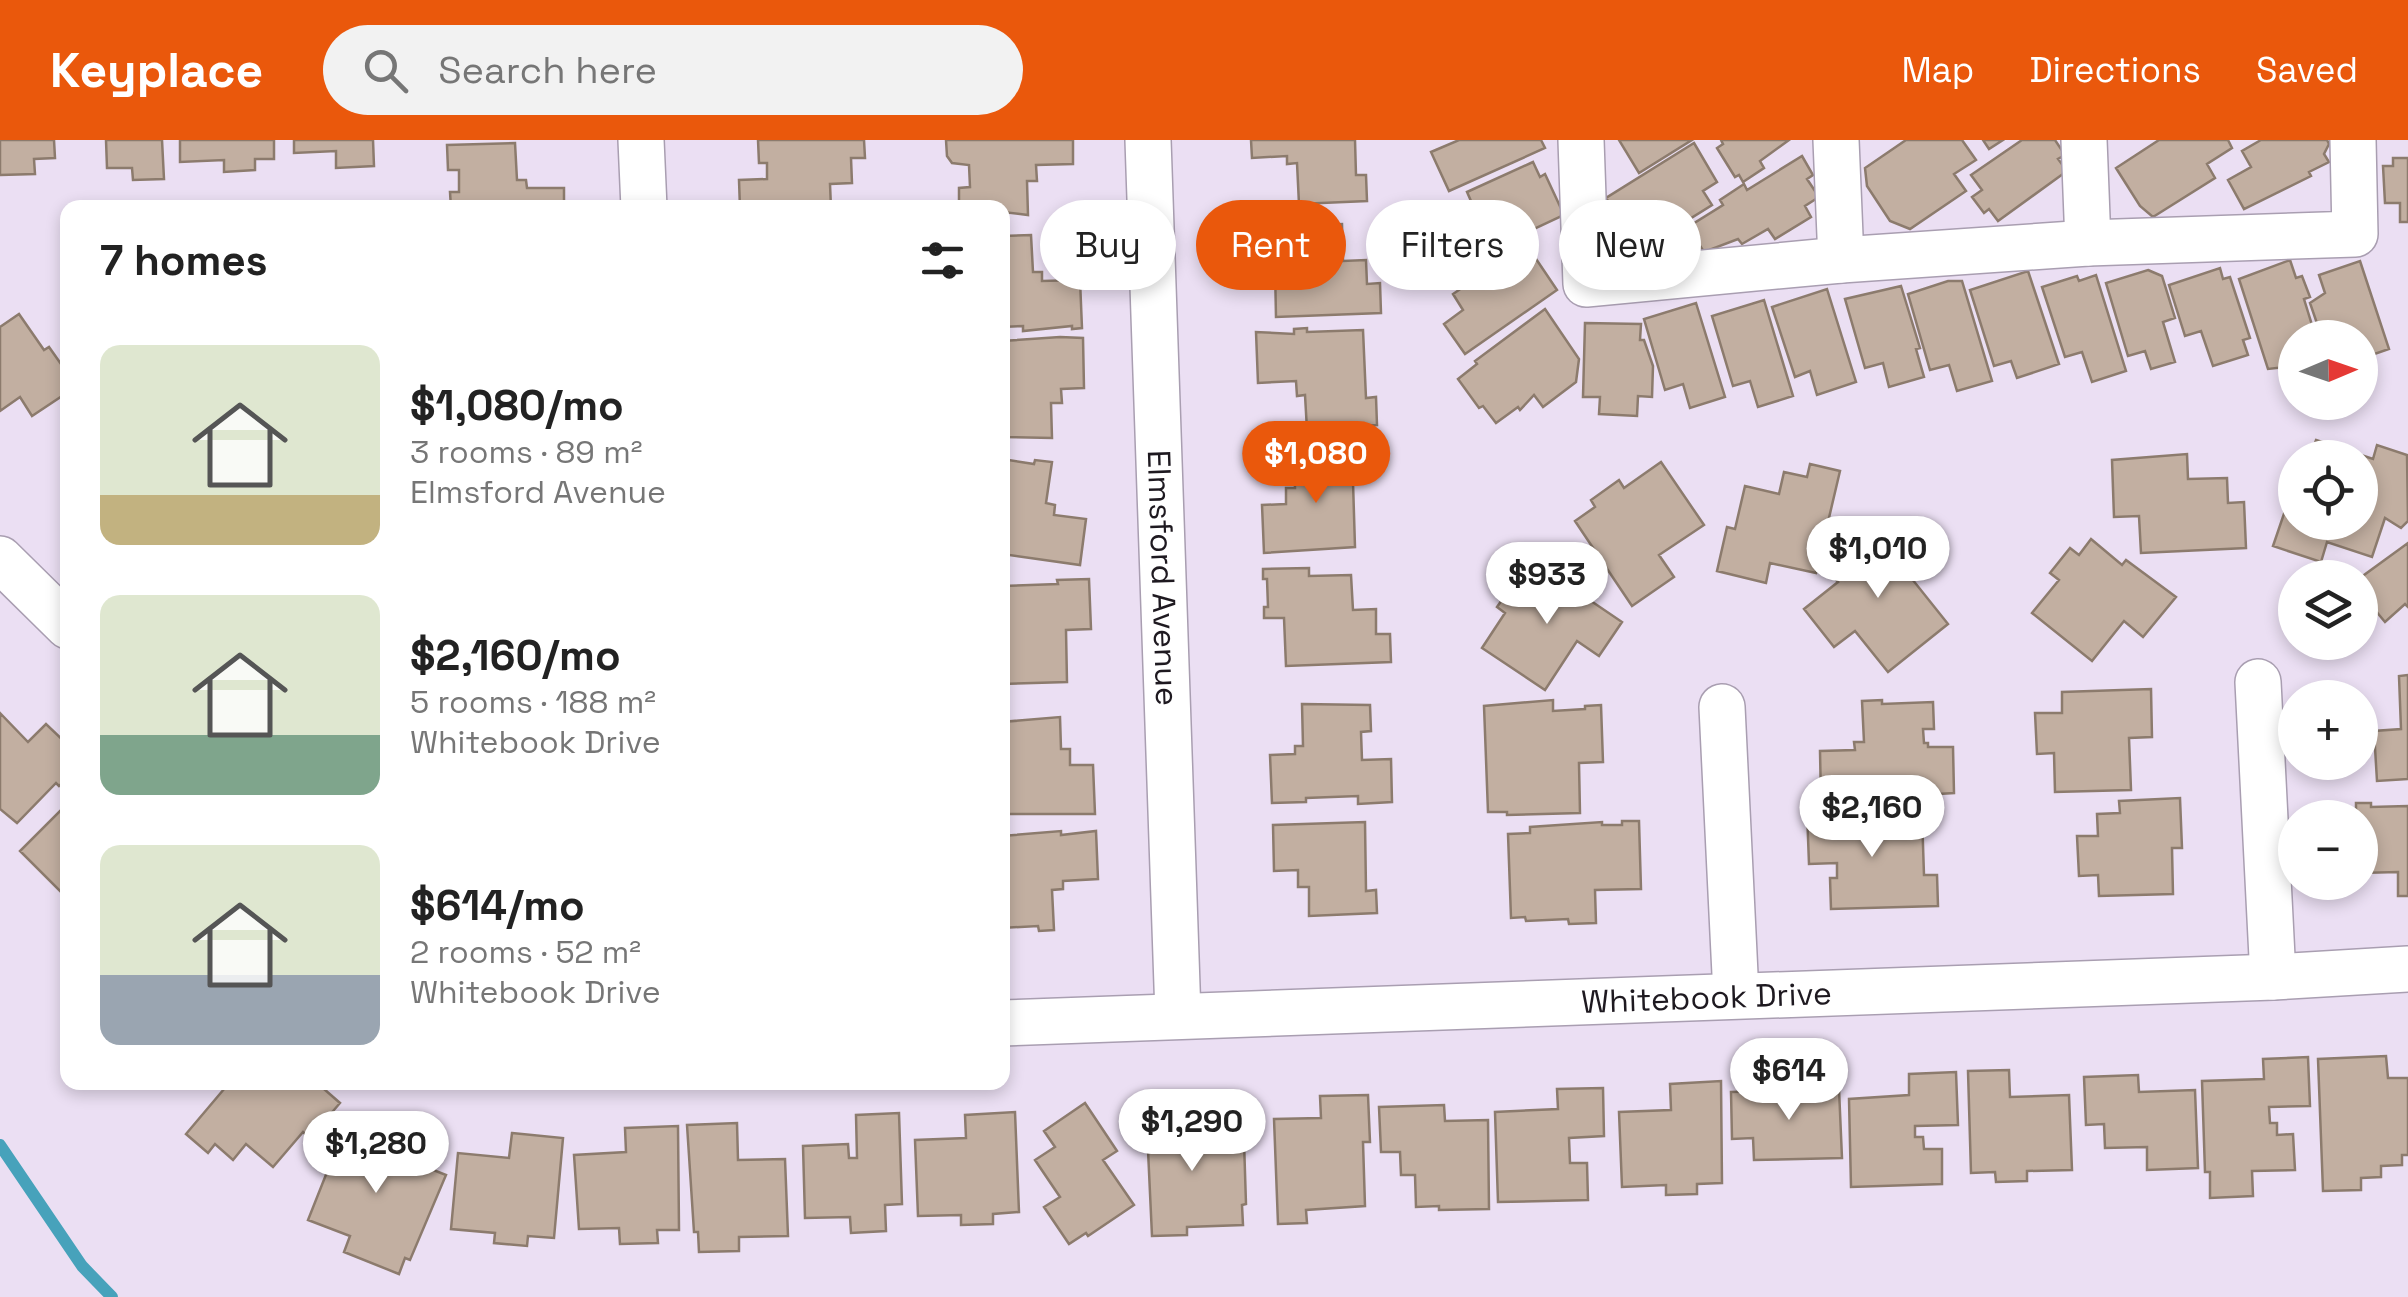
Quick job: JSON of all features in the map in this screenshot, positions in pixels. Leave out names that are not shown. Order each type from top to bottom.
[{"type":"street","points":[[640,140],[644,200]]},
{"type":"street","name":"Elmsford Avenue","points":[[1148,140],[1178,1015]]},
{"type":"street","points":[[1581,140],[1586,284],[1841,260],[2088,243],[2355,234],[2353,140]]},
{"type":"street","points":[[1836,140],[1841,260]]},
{"type":"street","points":[[2084,140],[2088,243]]},
{"type":"street","points":[[0,560],[59,598]]},
{"type":"street","points":[[2258,682],[2273,977]]},
{"type":"street","points":[[1722,707],[1736,996]]},
{"type":"street","name":"Whitebook Drive","points":[[1010,1023],[2408,969]]},
{"type":"building","points":[[0,140],[54,140],[55,158],[34,159],[35,174],[0,175]]},
{"type":"building","points":[[106,140],[162,140],[164,179],[133,180],[132,168],[107,168]]},
{"type":"building","points":[[180,140],[274,140],[274,159],[255,159],[255,170],[224,172],[224,160],[180,162]]},
{"type":"building","points":[[294,140],[373,140],[374,166],[336,168],[336,151],[294,153]]},
{"type":"building","points":[[758,140],[864,140],[865,158],[851,158],[852,183],[830,184],[831,200],[740,200],[739,180],[767,179],[767,163],[759,163]]},
{"type":"building","points":[[946,140],[1073,140],[1073,164],[1036,165],[1037,181],[1027,181],[1028,215],[1010,213],[1010,200],[959,200],[959,188],[970,187],[969,165],[952,163],[947,156]]},
{"type":"building","points":[[1251,140],[1355,140],[1356,175],[1366,175],[1367,200],[1299,200],[1297,163],[1287,164],[1287,156],[1252,158]]},
{"type":"building","points":[[1459,140],[1541,140],[1545,148],[1449,191],[1431,152]]},
{"type":"building","points":[[1619,140],[1692,140],[1639,173]]},
{"type":"building","points":[[1721,140],[1789,140],[1760,161],[1764,168],[1743,182],[1739,175],[1735,177],[1717,148],[1723,144]]},
{"type":"building","points":[[1906,140],[1962,140],[1976,160],[1954,174],[1966,191],[1910,229],[1890,221],[1867,186],[1865,168]]},
{"type":"building","points":[[1983,140],[2003,140],[1989,149]]},
{"type":"building","points":[[2022,140],[2055,140],[2065,155],[2058,159],[2067,171],[1998,221],[1989,209],[1984,213],[1972,197],[1982,190],[1971,175]]},
{"type":"building","points":[[2159,140],[2228,140],[2232,148],[2207,164],[2215,178],[2153,217],[2140,206],[2116,168]]},
{"type":"building","points":[[2261,140],[2327,140],[2324,154],[2329,162],[2309,172],[2311,176],[2244,209],[2228,180],[2251,167],[2242,151]]},
{"type":"building","points":[[515,143],[517,180],[526,180],[527,188],[564,188],[564,200],[450,200],[450,192],[459,192],[459,170],[448,170],[447,145]]},
{"type":"building","points":[[1694,143],[1717,182],[1703,191],[1712,205],[1701,212],[1701,200],[1606,198]]},
{"type":"building","points":[[1802,156],[1813,175],[1807,179],[1819,197],[1805,206],[1811,217],[1775,239],[1768,229],[1742,244],[1738,239],[1704,252],[1701,219],[1723,205],[1720,200],[1744,184],[1747,190]]},
{"type":"building","points":[[2393,158],[2408,158],[2408,222],[2400,222],[2400,203],[2385,203],[2383,166],[2393,166]]},
{"type":"building","points":[[1533,162],[1540,177],[1545,174],[1559,204],[1559,217],[1539,227],[1539,200],[1470,200],[1467,192]]},
{"type":"building","points":[[1031,235],[1033,272],[1040,272],[1040,290],[1080,290],[1082,328],[1023,331],[1023,326],[1010,327],[1010,236]]},
{"type":"building","points":[[1366,260],[1366,290],[1380,290],[1381,313],[1276,317],[1275,290],[1346,290],[1346,261]]},
{"type":"building","points":[[2290,260],[2296,278],[2302,276],[2310,297],[2304,299],[2310,320],[2278,320],[2278,368],[2268,369],[2239,279]]},
{"type":"building","points":[[2360,261],[2389,349],[2378,353],[2378,320],[2316,320],[2310,303],[2325,293],[2319,275]]},
{"type":"building","points":[[1539,263],[1557,290],[1465,354],[1444,324],[1463,310],[1453,294],[1459,290],[1539,290]]},
{"type":"building","points":[[2220,268],[2223,279],[2230,277],[2250,338],[2243,340],[2248,355],[2213,366],[2201,331],[2185,336],[2169,285]]},
{"type":"building","points":[[2148,270],[2162,276],[2175,318],[2163,322],[2175,362],[2151,369],[2145,351],[2128,356],[2106,283]]},
{"type":"building","points":[[2028,271],[2059,364],[2017,378],[2011,361],[1994,366],[1970,290]]},
{"type":"building","points":[[2096,275],[2126,371],[2092,382],[2082,352],[2065,357],[2042,287],[2077,276],[2079,281]]},
{"type":"building","points":[[1948,281],[1962,281],[1992,381],[1957,391],[1949,365],[1930,370],[1908,294]]},
{"type":"building","points":[[1901,286],[1920,348],[1916,349],[1924,377],[1889,387],[1883,363],[1865,368],[1845,299]]},
{"type":"building","points":[[1827,289],[1856,382],[1817,395],[1810,371],[1795,377],[1772,307]]},
{"type":"building","points":[[1764,300],[1793,396],[1758,407],[1750,381],[1733,386],[1712,316]]},
{"type":"building","points":[[1696,303],[1725,397],[1690,408],[1683,384],[1665,390],[1644,319]]},
{"type":"building","points":[[1545,309],[1579,359],[1576,382],[1543,407],[1534,395],[1520,410],[1518,407],[1496,423],[1483,406],[1479,408],[1458,379],[1477,364],[1475,361]]},
{"type":"building","points":[[19,314],[44,350],[49,347],[60,363],[60,397],[32,416],[20,397],[0,411],[0,327]]},
{"type":"building","points":[[1585,323],[1641,324],[1640,340],[1644,340],[1653,366],[1652,397],[1638,396],[1637,416],[1599,414],[1600,397],[1583,397]]},
{"type":"building","points":[[1307,328],[1307,332],[1363,330],[1366,398],[1376,397],[1377,425],[1307,430],[1305,395],[1297,396],[1296,381],[1258,383],[1256,332],[1294,334],[1294,329]]},
{"type":"building","points":[[1083,338],[1084,388],[1061,389],[1062,403],[1051,403],[1052,438],[1010,437],[1010,340]]},
{"type":"building","points":[[2378,445],[2407,455],[2408,521],[2401,528],[2385,518],[2378,539]]},
{"type":"building","points":[[1363,454],[1364,481],[1353,482],[1355,547],[1264,553],[1262,505],[1286,504],[1286,488],[1295,488],[1294,457]]},
{"type":"building","points":[[2187,454],[2188,479],[2227,478],[2228,503],[2244,502],[2246,548],[2141,553],[2139,516],[2114,517],[2112,460]]},
{"type":"building","points":[[1010,460],[1052,462],[1046,503],[1055,505],[1054,515],[1086,519],[1080,565],[1010,555]]},
{"type":"building","points":[[1661,462],[1704,525],[1659,555],[1674,577],[1632,606],[1575,521],[1595,507],[1591,500],[1619,480],[1624,488]]},
{"type":"building","points":[[1810,464],[1840,471],[1816,573],[1770,563],[1766,583],[1717,571],[1727,527],[1735,529],[1745,486],[1779,494],[1784,472],[1807,477]]},
{"type":"building","points":[[1891,522],[1918,556],[1904,569],[1948,624],[1888,672],[1855,631],[1834,647],[1804,609],[1838,582],[1827,570]]},
{"type":"building","points":[[2278,531],[2278,540],[2378,540],[2372,557],[2327,542],[2322,560],[2273,546]]},
{"type":"building","points":[[2091,539],[2122,565],[2126,560],[2176,597],[2143,637],[2124,621],[2092,661],[2032,613],[2059,580],[2050,573],[2070,548],[2079,555]]},
{"type":"building","points":[[2408,543],[2408,607],[2405,604],[2385,622],[2378,614],[2378,565]]},
{"type":"building","points":[[1538,565],[1622,622],[1599,656],[1577,641],[1545,690],[1482,648],[1505,613],[1497,607],[1516,580],[1524,586]]},
{"type":"building","points":[[1309,568],[1309,576],[1351,575],[1353,610],[1376,609],[1376,634],[1390,634],[1391,662],[1286,666],[1284,618],[1264,618],[1264,607],[1268,607],[1263,569]]},
{"type":"building","points":[[1089,579],[1091,629],[1066,630],[1067,682],[1010,684],[1010,586],[1058,584],[1057,580]]},
{"type":"building","points":[[2408,675],[2408,779],[2377,781],[2378,731],[2401,729],[2399,676]]},
{"type":"building","points":[[2151,689],[2152,737],[2129,738],[2131,790],[2055,792],[2054,753],[2037,754],[2035,713],[2062,713],[2062,692]]},
{"type":"building","points":[[1553,700],[1553,711],[1601,705],[1603,762],[1579,763],[1580,813],[1488,812],[1484,706]]},
{"type":"building","points":[[1882,700],[1882,704],[1933,702],[1934,729],[1923,729],[1924,743],[1928,747],[1953,747],[1954,793],[1821,801],[1820,751],[1855,750],[1854,742],[1864,742],[1862,701]]},
{"type":"building","points":[[1302,704],[1370,705],[1371,731],[1361,732],[1362,760],[1391,759],[1392,802],[1358,804],[1358,796],[1272,803],[1270,755],[1295,754],[1295,746],[1303,746]]},
{"type":"building","points":[[0,713],[28,742],[46,724],[60,737],[60,785],[56,783],[17,823],[0,809]]},
{"type":"building","points":[[1060,717],[1061,749],[1070,749],[1070,765],[1093,765],[1095,814],[1010,814],[1010,721]]},
{"type":"building","points":[[2180,798],[2182,848],[2172,848],[2173,894],[2099,896],[2098,875],[2079,876],[2077,836],[2098,836],[2097,814],[2120,813],[2119,801]]},
{"type":"building","points":[[2408,806],[2408,896],[2398,896],[2398,872],[2378,873],[2378,807]]},
{"type":"building","points":[[1854,809],[1854,818],[1922,815],[1924,875],[1937,875],[1938,906],[1831,909],[1830,878],[1837,878],[1837,863],[1809,864],[1807,811]]},
{"type":"building","points":[[60,811],[60,891],[20,851]]},
{"type":"building","points":[[1622,821],[1639,821],[1641,889],[1595,890],[1596,923],[1511,918],[1508,834],[1530,833],[1530,827],[1602,822],[1622,825]]},
{"type":"building","points":[[1365,822],[1366,891],[1376,890],[1377,913],[1309,916],[1309,887],[1298,887],[1298,870],[1274,871],[1273,825]]},
{"type":"building","points":[[1096,831],[1098,879],[1063,881],[1063,889],[1052,890],[1054,930],[1039,931],[1038,926],[1010,928],[1010,835]]},
{"type":"building","points":[[2386,1056],[2388,1078],[2408,1078],[2408,1155],[2402,1155],[2402,1165],[2381,1166],[2381,1177],[2361,1178],[2361,1190],[2323,1191],[2318,1059]]},
{"type":"building","points":[[2308,1057],[2310,1106],[2269,1107],[2270,1123],[2277,1123],[2277,1135],[2293,1134],[2295,1170],[2252,1171],[2253,1196],[2210,1198],[2210,1172],[2205,1172],[2202,1081],[2264,1079],[2263,1059]]},
{"type":"building","points":[[2009,1070],[2010,1097],[2069,1095],[2072,1170],[2027,1171],[2027,1181],[1996,1182],[1995,1172],[1971,1173],[1968,1071]]},
{"type":"building","points":[[1956,1072],[1958,1125],[1915,1126],[1915,1137],[1923,1137],[1924,1149],[1942,1149],[1942,1184],[1851,1187],[1849,1099],[1909,1095],[1909,1074]]},
{"type":"building","points":[[2138,1075],[2139,1092],[2195,1090],[2198,1168],[2147,1170],[2147,1147],[2105,1148],[2104,1124],[2086,1125],[2084,1077]]},
{"type":"building","points":[[1721,1081],[1722,1183],[1697,1184],[1697,1194],[1666,1195],[1666,1185],[1622,1187],[1619,1112],[1671,1110],[1670,1084]]},
{"type":"building","points":[[1603,1088],[1604,1136],[1569,1138],[1570,1163],[1587,1163],[1588,1200],[1498,1202],[1495,1112],[1558,1109],[1557,1089]]},
{"type":"building","points":[[1839,1089],[1842,1158],[1754,1160],[1753,1138],[1732,1139],[1731,1092]]},
{"type":"building","points":[[223,1090],[325,1090],[340,1103],[310,1138],[303,1132],[273,1167],[246,1144],[233,1160],[215,1144],[208,1153],[186,1134]]},
{"type":"building","points":[[1368,1095],[1370,1142],[1363,1142],[1365,1206],[1306,1210],[1307,1223],[1278,1224],[1274,1119],[1321,1118],[1320,1096]]},
{"type":"building","points":[[1085,1103],[1117,1151],[1103,1160],[1134,1205],[1069,1244],[1044,1207],[1060,1197],[1035,1160],[1055,1147],[1044,1131]]},
{"type":"building","points":[[1198,1105],[1199,1142],[1244,1141],[1243,1225],[1187,1227],[1187,1235],[1152,1236],[1146,1107]]},
{"type":"building","points":[[1444,1105],[1445,1121],[1488,1120],[1489,1209],[1416,1207],[1415,1175],[1401,1175],[1400,1152],[1381,1152],[1379,1107]]},
{"type":"building","points":[[1015,1112],[1019,1212],[993,1214],[993,1224],[961,1225],[961,1215],[918,1216],[915,1140],[966,1138],[965,1115]]},
{"type":"building","points":[[899,1113],[902,1204],[885,1205],[886,1231],[851,1233],[850,1217],[805,1218],[803,1146],[848,1144],[849,1158],[857,1158],[856,1115]]},
{"type":"building","points":[[350,1114],[396,1132],[388,1152],[446,1175],[410,1260],[405,1258],[399,1274],[344,1252],[350,1236],[308,1220]]},
{"type":"building","points":[[737,1123],[738,1160],[785,1159],[788,1236],[739,1237],[739,1251],[699,1252],[698,1232],[694,1232],[687,1125]]},
{"type":"building","points":[[678,1126],[679,1230],[657,1230],[658,1243],[620,1244],[619,1228],[579,1229],[574,1155],[626,1152],[625,1128]]},
{"type":"building","points":[[512,1133],[563,1138],[554,1238],[528,1236],[527,1246],[494,1243],[495,1233],[451,1229],[458,1153],[509,1158]]},
{"type":"waterway","points":[[0,1145],[82,1266],[112,1297]]}]
